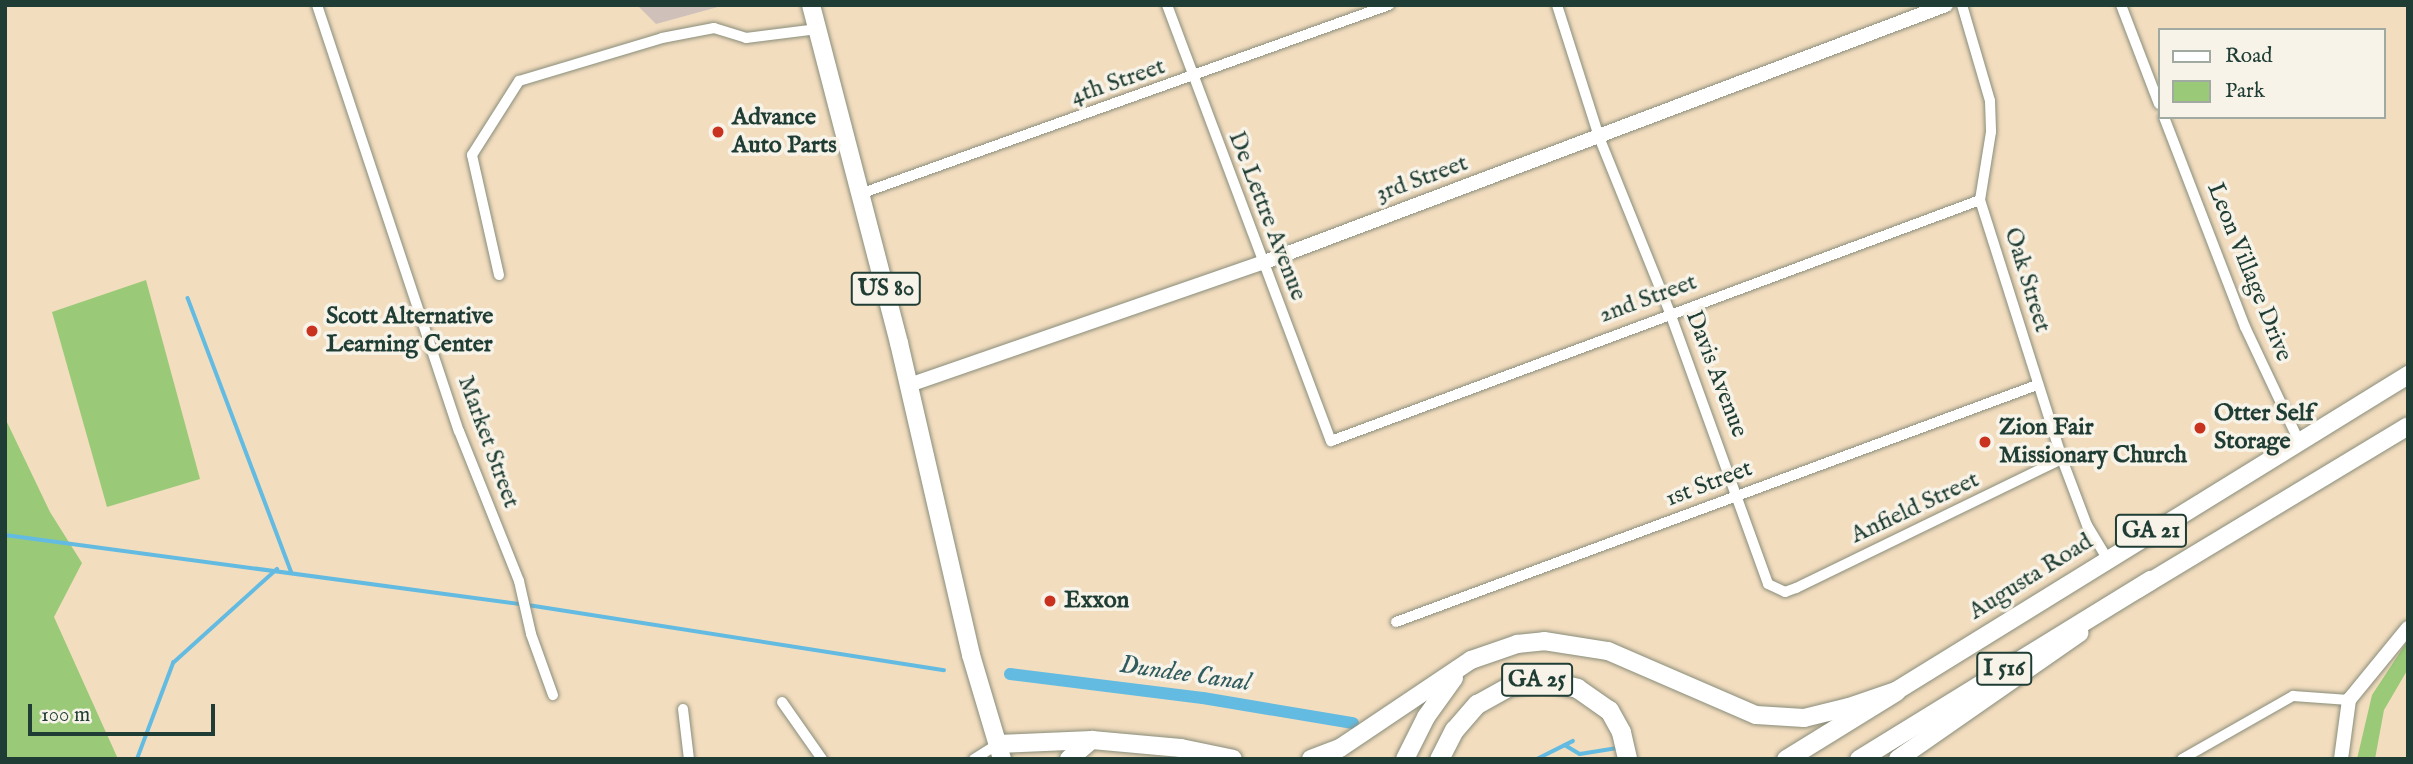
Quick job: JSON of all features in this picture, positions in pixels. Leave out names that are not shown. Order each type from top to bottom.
[{"type":"highway","name":"I 516","points":[[1859,759],[2150,580]]},
{"type":"highway","name":"GA 25","points":[[1437,759],[1464,716],[1490,694],[1543,680],[1596,698],[1617,724],[1627,759]]},
{"type":"highway","points":[[1786,759],[1896,691]]},
{"type":"main road","name":"US 80","points":[[811,5],[909,385],[971,655],[1000,751]]},
{"type":"main road","name":"Augusta Road","points":[[1311,759],[1340,748],[1471,660],[1517,644],[1588,645],[1626,657],[1734,710],[1780,718],[1826,714],[1896,691],[2107,558],[2408,375]]},
{"type":"main road","name":"GA 21","points":[[2150,580],[2408,426]]},
{"type":"main road","points":[[1898,759],[2150,580]]},
{"type":"main road","points":[[1405,759],[1432,708],[1471,660]]},
{"type":"main road","points":[[1069,759],[1092,740]]},
{"type":"main road","points":[[1000,751],[1092,740],[1181,748],[1233,759]]},
{"type":"street","name":"Market Street","points":[[317,5],[459,431],[519,581],[531,634],[553,695]]},
{"type":"street","name":"De Lettre Avenue","points":[[1167,5],[1191,78],[1331,441]]},
{"type":"street","name":"4th Street","points":[[860,194],[1191,78],[1389,5]]},
{"type":"street","name":"Davis Avenue","points":[[1557,5],[1599,137],[1740,496],[1768,584],[1785,592]]},
{"type":"street","name":"3rd Street","points":[[909,385],[1262,263],[1946,5]]},
{"type":"street","name":"Oak Street","points":[[1962,5],[1990,100],[1991,132],[1980,200],[2062,459],[2087,524],[2107,558]]},
{"type":"street","points":[[2121,5],[2158,101]]},
{"type":"street","points":[[499,275],[472,155],[519,81],[662,38],[714,29],[746,37],[817,29]]},
{"type":"street","name":"Leon Village Drive","points":[[2165,119],[2245,327],[2299,441]]},
{"type":"street","name":"2nd Street","points":[[1331,441],[1980,200]]},
{"type":"street","name":"1st Street","points":[[1395,622],[2037,385]]},
{"type":"street","name":"Anfield Street","points":[[1785,592],[2062,459]]},
{"type":"street","points":[[2341,759],[2349,700],[2408,628]]},
{"type":"street","points":[[2182,759],[2293,696],[2349,700]]},
{"type":"street","points":[[782,702],[822,759]]},
{"type":"street","points":[[683,709],[689,759]]},
{"type":"street","points":[[974,759],[1000,751]]},
{"type":"shaded area","points":[[637,5],[725,5],[656,24]]},
{"type":"green space","points":[[146,280],[200,479],[107,507],[52,312]]},
{"type":"green space","points":[[5,418],[50,512],[82,563],[54,617],[118,759],[5,759]]},
{"type":"green space","points":[[2408,640],[2408,669],[2384,710],[2375,759],[2357,759],[2372,695]]},
{"type":"waterway","points":[[188,298],[291,571]]},
{"type":"waterway","points":[[5,535],[520,604]]},
{"type":"waterway","points":[[137,759],[173,663],[277,569]]},
{"type":"waterway","points":[[528,605],[944,670]]},
{"type":"waterway","name":"Dundee Canal","points":[[1010,674],[1203,698],[1353,723]]},
{"type":"waterway","points":[[1537,759],[1573,741]]},
{"type":"waterway","points":[[1565,745],[1580,754],[1616,748]]},
{"type":"place","name":"Advance Auto Parts","points":[[718,132]]},
{"type":"place","name":"Scott Alternative Learning Center","points":[[312,331]]},
{"type":"place","name":"Otter Self Storage","points":[[2200,428]]},
{"type":"place","name":"Zion Fair Missionary Church","points":[[1985,442]]},
{"type":"place","name":"Exxon","points":[[1050,601]]}]
